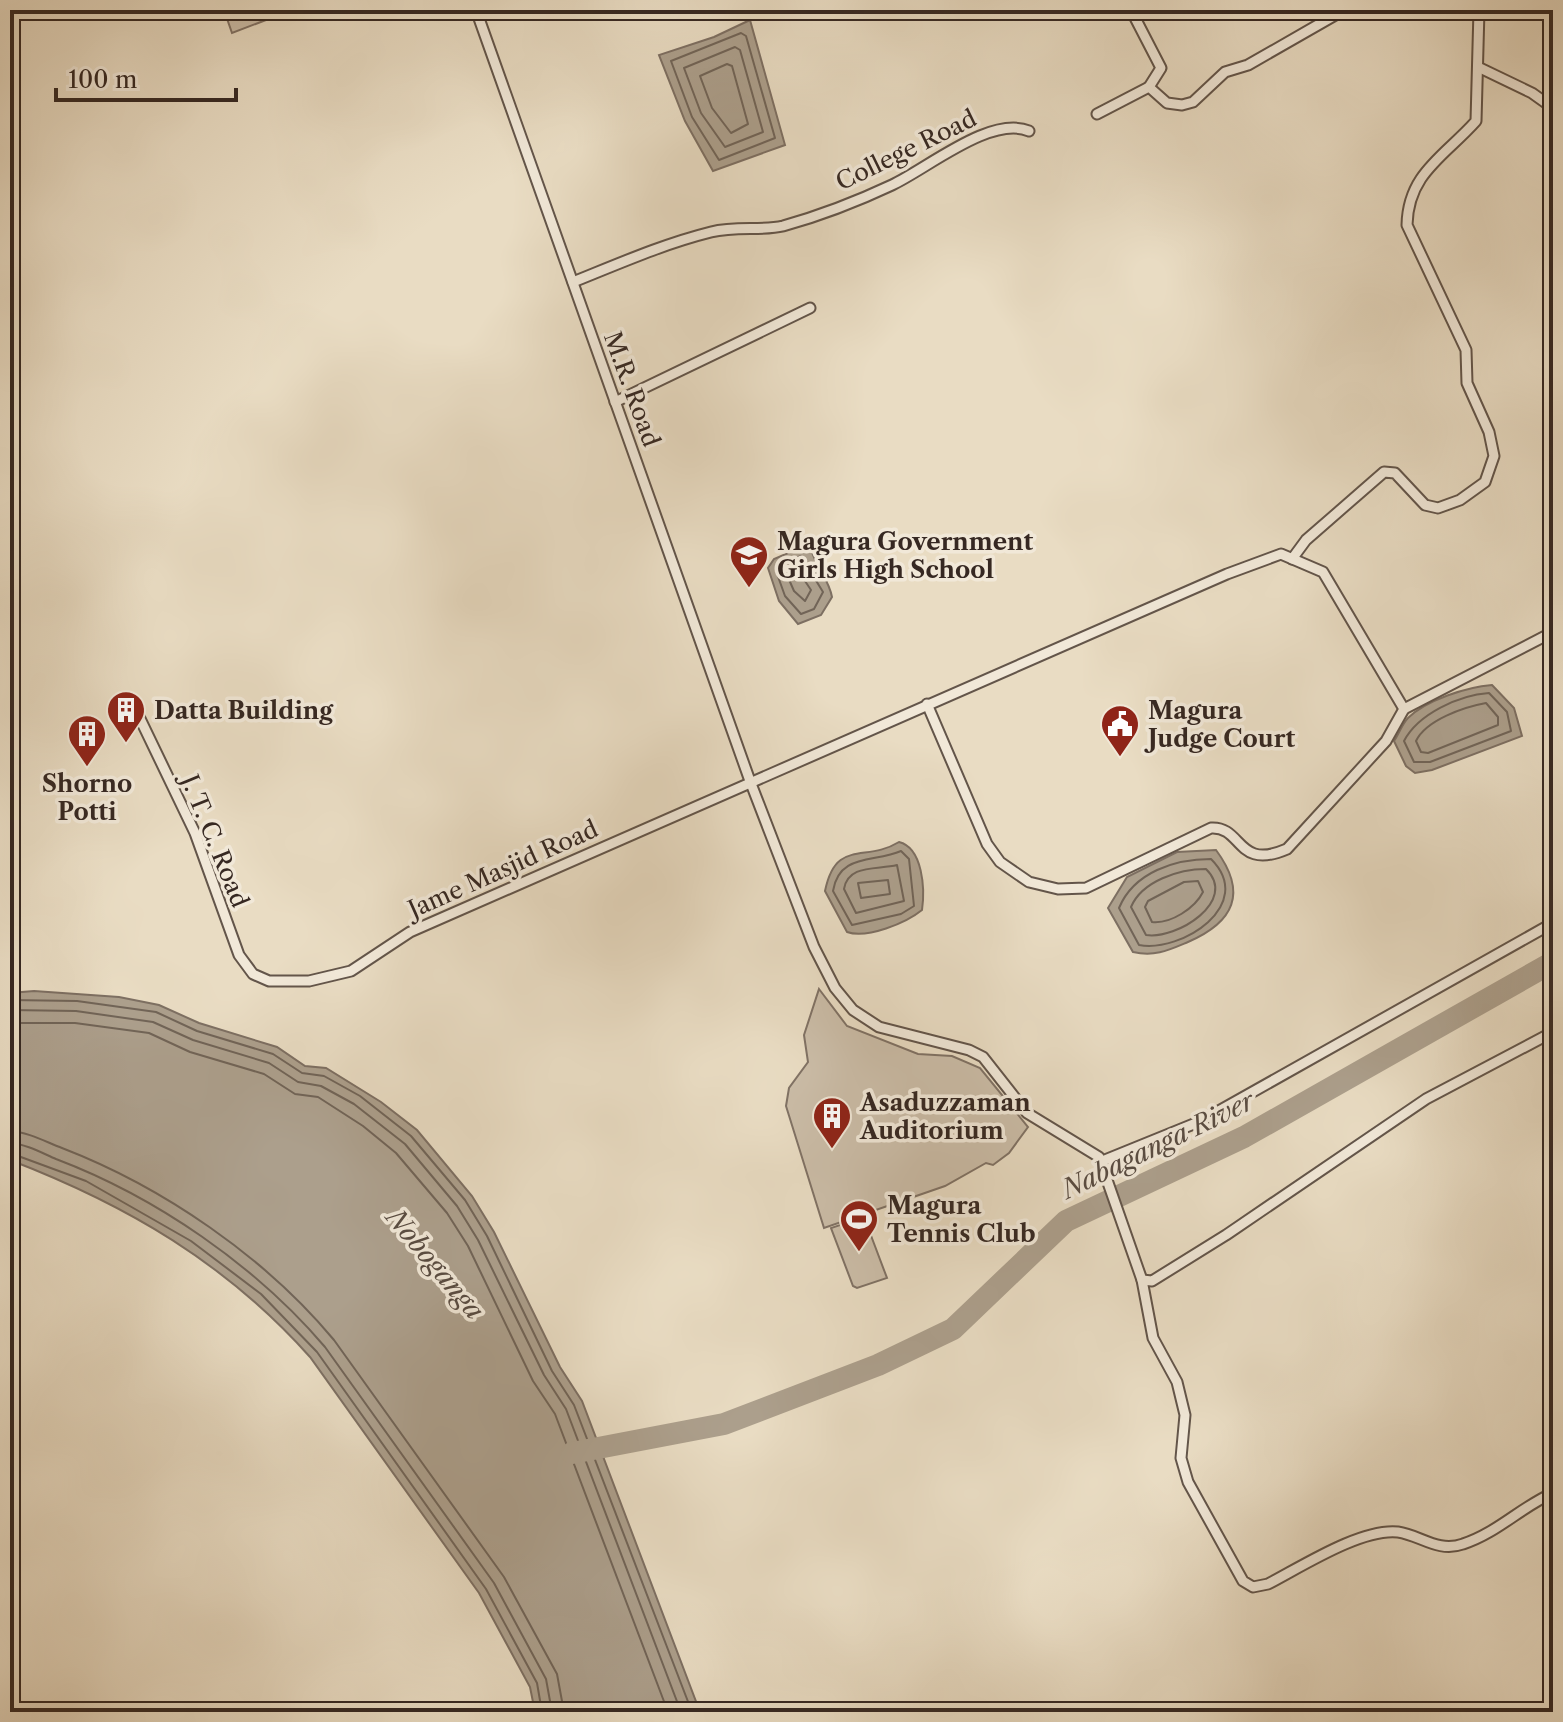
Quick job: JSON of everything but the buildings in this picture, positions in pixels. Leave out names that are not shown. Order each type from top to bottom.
[{"type":"street","name":"M.R. Road","points":[[476,10],[750,781],[814,947],[835,988],[853,1010],[879,1027],[969,1050],[983,1057],[1027,1113],[1099,1160]]},
{"type":"street","points":[[1097,114],[1149,87],[1161,68],[1131,10]]},
{"type":"street","points":[[1149,87],[1167,103],[1182,105],[1193,102],[1225,72],[1248,65],[1344,10]]},
{"type":"street","points":[[1404,709],[1323,572],[1292,559],[1306,540],[1384,472],[1395,473],[1425,505],[1438,508],[1460,500],[1485,482],[1494,456],[1489,432],[1467,383],[1466,350],[1407,225],[1407,202],[1423,171],[1476,121],[1479,10]]},
{"type":"street","points":[[1478,67],[1532,93],[1553,108]]},
{"type":"street","name":"College Road","points":[[573,282],[686,238],[738,226],[780,227],[830,209],[891,186],[993,129],[1017,126],[1029,131]]},
{"type":"street","points":[[615,402],[810,308]]},
{"type":"street","name":"Jame Masjid Road","points":[[273,981],[309,981],[351,971],[410,932],[750,781],[1227,574],[1281,554],[1292,559]]},
{"type":"street","points":[[927,704],[993,854],[1013,873],[1029,882],[1058,889],[1086,888],[1211,828],[1228,831],[1243,850],[1256,855],[1273,855],[1287,849],[1386,741],[1404,709],[1553,632]]},
{"type":"street","name":"J. T. C. Road","points":[[132,702],[195,833],[242,960],[255,976],[273,981]]},
{"type":"street","points":[[1553,923],[1201,1121],[1099,1160],[1142,1280],[1153,1338],[1180,1393],[1185,1415],[1181,1458],[1188,1482],[1243,1581],[1253,1587],[1268,1584],[1377,1533],[1400,1532],[1433,1545],[1460,1546],[1495,1530],[1553,1493]]},
{"type":"street","points":[[1142,1280],[1152,1281],[1226,1235],[1426,1099],[1553,1032]]},
{"type":"shaded area","points":[[224,10],[292,10],[232,33]]},
{"type":"shaded area","points":[[819,989],[847,1026],[918,1054],[952,1056],[980,1068],[1028,1127],[1009,1153],[993,1165],[986,1163],[945,1186],[824,1228],[786,1106],[789,1088],[808,1062],[804,1035]]},
{"type":"shaded area","name":"Magura Tennis Club","points":[[864,1217],[887,1278],[857,1288],[853,1286],[831,1228]]},
{"type":"water","points":[[750,20],[785,145],[713,171],[685,121],[659,55],[714,37]]},
{"type":"water","points":[[802,547],[811,549],[832,597],[821,615],[798,624],[779,601],[768,568],[774,559]]},
{"type":"water","points":[[1492,685],[1514,708],[1522,736],[1432,770],[1415,773],[1406,766],[1394,741],[1408,718],[1447,696]]},
{"type":"water","points":[[899,842],[913,852],[918,861],[923,891],[922,910],[886,928],[865,933],[847,932],[825,891],[836,864],[853,854],[887,848]]},
{"type":"water","points":[[1216,850],[1232,880],[1231,905],[1226,915],[1204,934],[1174,948],[1155,953],[1133,952],[1108,908],[1127,877],[1177,852]]},
{"type":"water","name":"Noboganga","points":[[34,991],[119,997],[159,1005],[199,1023],[277,1047],[305,1066],[326,1068],[381,1102],[417,1130],[472,1196],[494,1232],[560,1367],[582,1401],[700,1712],[535,1712],[530,1687],[479,1593],[310,1357],[278,1323],[209,1265],[172,1240],[94,1197],[10,1160],[10,993]]},
{"type":"waterway","name":"Nabaganga River","points":[[572,1453],[724,1424],[878,1365],[953,1329],[1066,1221],[1244,1137],[1553,962]]},
{"type":"place","name":"Magura Government Girls High School","points":[[749,589]]},
{"type":"place","name":"Datta Building","points":[[126,744]]},
{"type":"place","name":"Magura Judge Court","points":[[1120,758]]},
{"type":"place","name":"Shorno Potti","points":[[87,768]]},
{"type":"place","name":"Asaduzzaman Auditorium","points":[[832,1150]]},
{"type":"place","name":"Magura Tennis Club","points":[[859,1253]]}]
